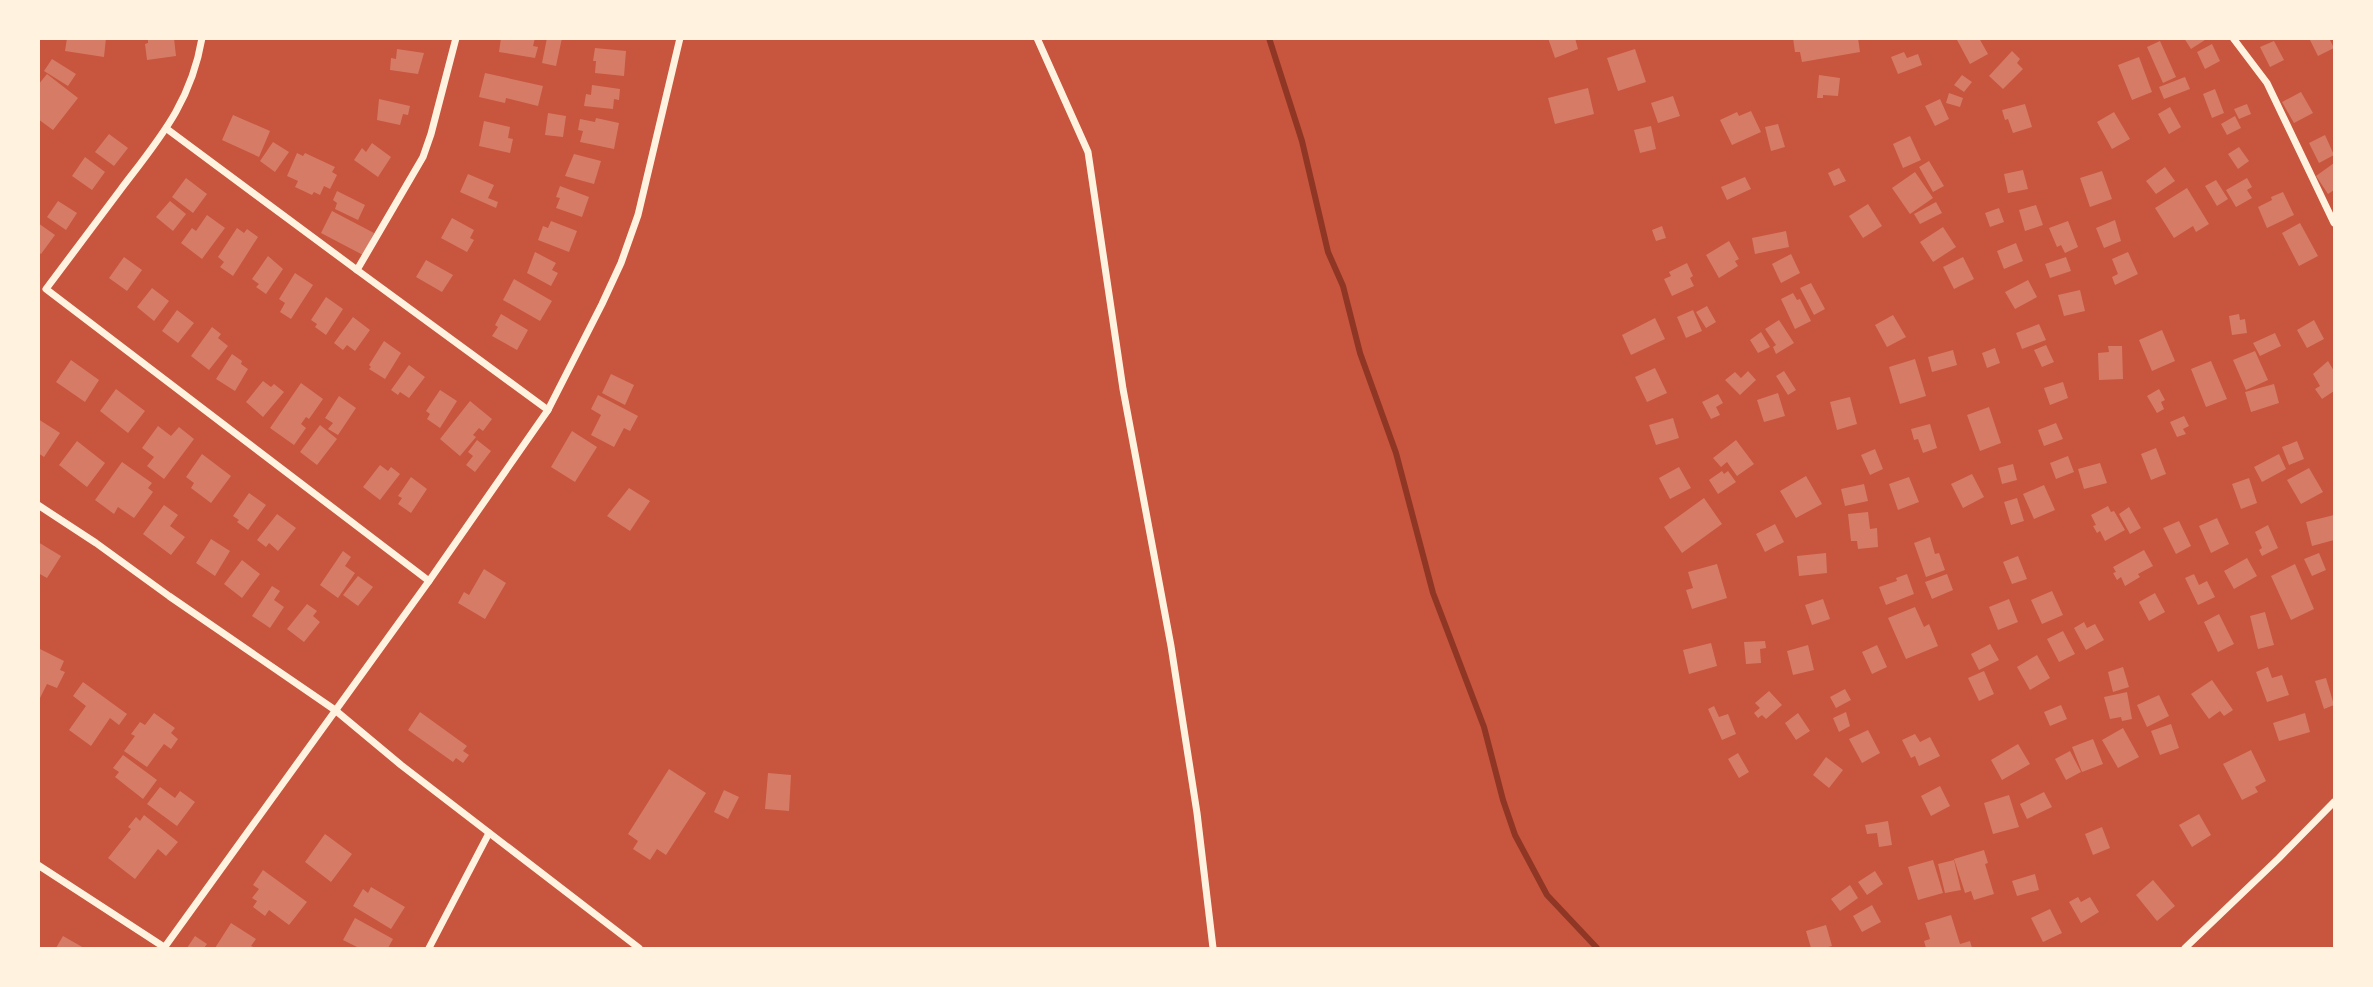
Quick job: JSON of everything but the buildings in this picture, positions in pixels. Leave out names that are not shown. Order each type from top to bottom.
[{"type":"street","points":[[46,289],[167,129],[185,98],[198,64],[202,38]]},
{"type":"street","points":[[357,270],[423,157],[456,38]]},
{"type":"street","points":[[38,865],[164,948],[429,581],[548,410],[606,294],[638,215],[680,38]]},
{"type":"street","points":[[1037,38],[1088,152],[1123,389],[1171,646],[1197,813],[1213,948]]},
{"type":"street","points":[[2233,38],[2267,83],[2334,223]]},
{"type":"street","points":[[167,129],[548,410]]},
{"type":"street","points":[[38,283],[429,581]]},
{"type":"street","points":[[38,505],[335,710],[639,948]]},
{"type":"street","points":[[2185,948],[2280,858],[2334,802]]},
{"type":"street","points":[[429,948],[489,833]]},
{"type":"waterway","points":[[1269,38],[1302,141],[1328,252],[1343,286],[1360,353],[1396,453],[1433,593],[1484,727],[1515,835],[1547,895],[1597,948]]}]
